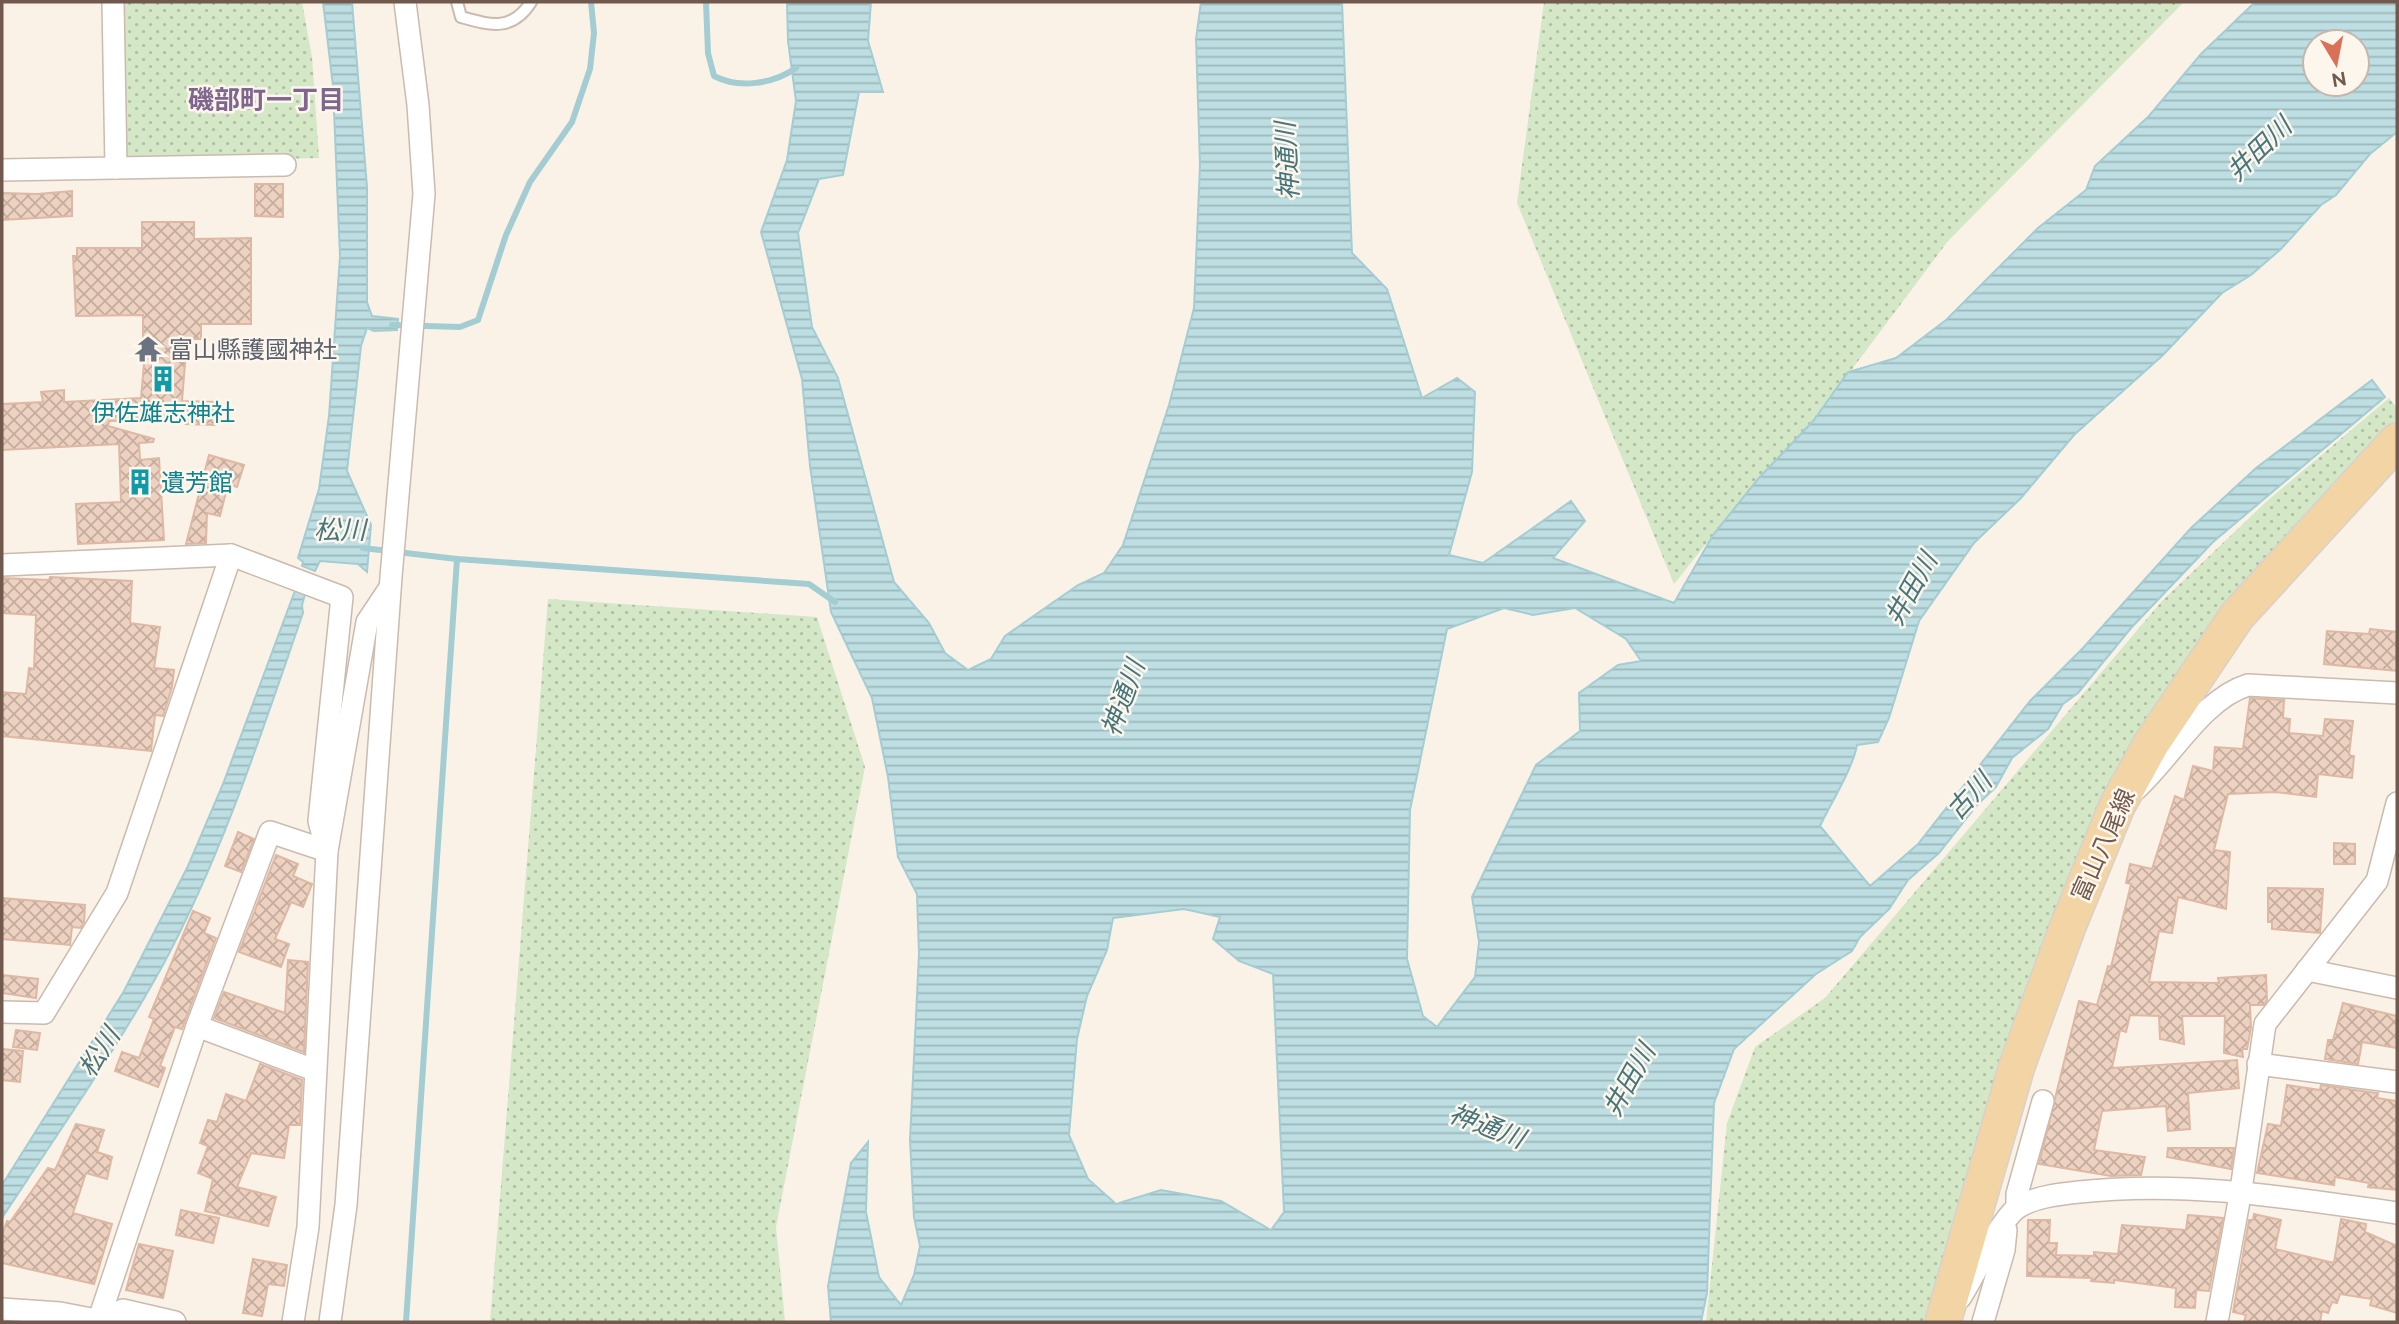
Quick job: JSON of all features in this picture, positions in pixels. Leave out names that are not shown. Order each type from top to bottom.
[{"type":"main road","name":"富山八尾線","points":[[1943,1322],[2017,1066],[2068,926],[2117,806],[2151,744],[2237,616],[2397,441]]},
{"type":"street","points":[[113,2],[116,168]]},
{"type":"street","points":[[330,1322],[346,1205],[390,588],[424,194],[418,106],[405,2]]},
{"type":"street","points":[[2,170],[285,165]]},
{"type":"street","points":[[2,565],[231,555],[342,597],[319,821],[327,851]]},
{"type":"street","points":[[2,1012],[44,1013],[117,893],[231,555]]},
{"type":"street","points":[[293,1322],[308,1227],[327,851],[368,622],[390,588]]},
{"type":"street","points":[[2117,806],[2159,768],[2179,740],[2231,690],[2248,685],[2397,693]]},
{"type":"street","points":[[2217,1322],[2241,1190],[2265,1024],[2377,881],[2397,803]]},
{"type":"street","points":[[101,1321],[197,1026],[270,832],[327,851]]},
{"type":"street","points":[[2307,970],[2397,988]]},
{"type":"street","points":[[197,1026],[314,1070]]},
{"type":"street","points":[[2258,1064],[2397,1082]]},
{"type":"street","points":[[1983,1322],[2043,1101]]},
{"type":"street","points":[[1943,1322],[1979,1270],[2012,1214],[2055,1195],[2103,1189],[2241,1190],[2397,1213]]},
{"type":"street","points":[[2,1309],[101,1321],[123,1310],[175,1322]]},
{"type":"lane","points":[[457,2],[461,17],[494,26],[522,16],[531,2]]},
{"type":"green space","points":[[121,2],[302,2],[312,57],[319,158],[131,162],[122,154]]},
{"type":"green space","points":[[1544,2],[2184,2],[1948,241],[1814,420],[1758,479],[1674,584],[1517,203]]},
{"type":"green space","points":[[2389,398],[2397,408],[2397,420],[2278,552],[2109,799],[1932,1322],[1706,1322],[1727,1123],[1755,1047],[1825,998],[2162,601],[2267,501]]},
{"type":"green space","points":[[548,599],[817,617],[865,767],[776,1227],[785,1322],[490,1322]]},
{"type":"water","name":"松川","points":[[323,2],[352,2],[367,187],[367,302],[372,316],[398,319],[397,330],[374,331],[367,328],[361,346],[347,471],[371,525],[367,572],[358,564],[320,561],[315,571],[302,566],[303,562],[298,558],[319,489],[329,416],[340,256],[333,86]]},
{"type":"water","points":[[787,2],[871,2],[868,41],[883,92],[859,92],[843,175],[819,179],[798,233],[812,327],[838,378],[894,582],[929,623],[945,653],[968,670],[991,659],[1005,636],[1078,585],[1104,573],[1123,545],[1169,405],[1194,308],[1200,165],[1196,39],[1201,2],[1342,2],[1352,253],[1387,289],[1422,398],[1457,378],[1475,392],[1472,472],[1449,555],[1483,563],[1571,501],[1585,521],[1553,558],[1674,603],[1713,535],[1758,479],[1814,420],[1848,372],[1896,358],[1946,320],[2038,228],[2086,190],[2095,166],[2149,116],[2201,54],[2255,2],[2397,2],[2397,132],[2370,154],[2336,195],[2321,205],[2281,249],[2251,275],[2222,293],[2163,355],[2074,435],[2021,498],[1974,543],[1919,621],[1889,718],[1878,742],[1857,745],[1846,775],[1820,826],[1870,886],[1918,844],[2030,701],[2083,648],[2191,528],[2256,468],[2372,380],[2385,397],[2213,542],[2131,628],[2078,693],[2063,704],[2048,729],[2012,758],[1996,787],[1977,805],[1939,853],[1908,880],[1889,909],[1860,937],[1852,951],[1816,974],[1734,1049],[1714,1103],[1707,1293],[1701,1322],[831,1322],[828,1286],[851,1163],[868,1142],[866,1212],[879,1277],[901,1305],[914,1275],[920,1246],[914,1217],[910,1140],[919,954],[917,894],[898,857],[888,777],[872,698],[831,612],[810,466],[802,379],[761,232],[787,160],[796,101],[788,41]],"holes":[[[1504,608],[1533,615],[1575,608],[1626,639],[1641,661],[1618,665],[1579,693],[1580,731],[1536,765],[1472,897],[1479,942],[1475,977],[1437,1027],[1423,1016],[1407,959],[1410,810],[1447,629]],[[1184,909],[1220,917],[1213,939],[1239,961],[1273,974],[1284,1212],[1271,1230],[1221,1201],[1161,1190],[1116,1204],[1088,1179],[1069,1135],[1077,1039],[1087,996],[1107,950],[1113,918]]]},
{"type":"water","name":"松川","points":[[296,588],[306,591],[303,613],[240,791],[205,879],[164,963],[126,1028],[2,1218],[2,1185],[124,991],[188,866],[223,784]]},
{"type":"building","points":[[255,184],[283,184],[283,217],[255,216]]},
{"type":"building","points":[[72,191],[72,216],[2,220],[2,193]]},
{"type":"building","points":[[142,222],[194,222],[194,239],[251,238],[251,324],[201,324],[201,339],[187,339],[182,401],[216,402],[215,425],[185,424],[185,420],[109,421],[108,426],[154,439],[153,442],[139,443],[140,460],[159,458],[164,540],[78,544],[76,504],[121,502],[119,444],[2,450],[2,404],[43,402],[41,392],[64,390],[64,402],[141,398],[146,340],[143,340],[143,315],[76,316],[73,256],[77,256],[77,248],[142,248]]},
{"type":"building","points":[[209,455],[244,465],[237,487],[228,484],[220,516],[207,513],[206,543],[186,544]]},
{"type":"building","points":[[50,577],[132,581],[130,623],[160,627],[154,668],[174,670],[163,716],[155,715],[151,751],[2,736],[2,692],[26,694],[29,668],[34,669],[36,615],[2,613],[2,578],[49,580]]},
{"type":"building","points":[[2370,629],[2397,632],[2397,671],[2324,664],[2327,631],[2369,634]]},
{"type":"building","points":[[2250,698],[2284,700],[2283,718],[2290,719],[2289,733],[2323,736],[2325,719],[2353,721],[2349,755],[2354,756],[2352,778],[2318,774],[2316,797],[2275,792],[2228,794],[2214,850],[2230,852],[2226,909],[2178,897],[2172,933],[2159,931],[2149,982],[2219,983],[2218,978],[2266,975],[2267,1000],[2264,1005],[2250,1005],[2251,1028],[2247,1049],[2242,1049],[2243,1057],[2224,1053],[2225,1016],[2182,1016],[2184,1044],[2160,1039],[2159,1016],[2130,1015],[2126,1032],[2120,1030],[2112,1068],[2237,1060],[2239,1088],[2188,1093],[2190,1129],[2168,1131],[2166,1106],[2102,1111],[2094,1150],[2145,1157],[2141,1175],[2111,1176],[2039,1164],[2079,1001],[2097,1005],[2108,966],[2111,967],[2131,884],[2126,883],[2130,864],[2152,869],[2175,796],[2184,800],[2193,766],[2213,771],[2215,747],[2243,749]]},
{"type":"building","points":[[238,832],[254,839],[241,872],[225,866]]},
{"type":"building","points":[[2334,843],[2355,844],[2355,864],[2334,864]]},
{"type":"building","points":[[276,855],[298,864],[293,876],[312,884],[303,907],[291,902],[275,939],[289,944],[281,967],[239,952]]},
{"type":"building","points":[[2268,888],[2323,889],[2320,933],[2272,929],[2272,922],[2268,922]]},
{"type":"building","points":[[2,898],[85,905],[84,922],[81,928],[72,927],[70,945],[2,939]]},
{"type":"building","points":[[193,911],[210,918],[204,933],[216,938],[182,1029],[175,1027],[160,1066],[165,1068],[158,1087],[115,1071],[122,1052],[139,1058],[154,1019],[149,1017]]},
{"type":"building","points":[[288,960],[308,962],[304,1052],[214,1018],[224,992],[285,1013]]},
{"type":"building","points":[[2,975],[38,979],[36,998],[2,993]]},
{"type":"building","points":[[2343,1003],[2397,1016],[2397,1048],[2362,1042],[2358,1064],[2325,1059],[2328,1040],[2333,1040]]},
{"type":"building","points":[[16,1030],[40,1033],[37,1050],[13,1047]]},
{"type":"building","points":[[2,1049],[23,1051],[20,1082],[2,1080]]},
{"type":"building","points":[[260,1064],[302,1080],[300,1125],[289,1125],[284,1158],[251,1153],[237,1187],[276,1197],[268,1226],[205,1211],[213,1179],[198,1173],[208,1146],[200,1143],[208,1120],[217,1122],[226,1094],[246,1101]]},
{"type":"building","points":[[2287,1085],[2320,1090],[2321,1085],[2378,1093],[2377,1098],[2397,1101],[2397,1190],[2368,1187],[2369,1183],[2335,1177],[2334,1185],[2257,1173],[2268,1124],[2281,1126]]},
{"type":"building","points":[[76,1124],[104,1130],[97,1152],[112,1157],[107,1179],[86,1173],[73,1213],[112,1224],[94,1284],[2,1263],[2,1235],[7,1221],[10,1222],[48,1168],[55,1170]]},
{"type":"building","points":[[2168,1148],[2234,1148],[2231,1169],[2167,1157]]},
{"type":"building","points":[[181,1210],[219,1218],[213,1243],[176,1235]]},
{"type":"building","points":[[2254,1214],[2281,1220],[2275,1249],[2334,1263],[2341,1219],[2366,1224],[2365,1232],[2397,1246],[2397,1313],[2370,1305],[2372,1299],[2340,1294],[2337,1303],[2332,1302],[2328,1313],[2322,1311],[2320,1322],[2244,1322],[2246,1315],[2233,1312],[2249,1220],[2253,1220]]},
{"type":"building","points":[[2188,1215],[2223,1218],[2209,1291],[2196,1290],[2195,1308],[2175,1307],[2176,1288],[2114,1280],[2114,1283],[2091,1281],[2092,1278],[2027,1276],[2028,1220],[2050,1220],[2049,1243],[2057,1243],[2056,1255],[2094,1256],[2094,1252],[2118,1254],[2122,1225],[2186,1230]]},
{"type":"building","points":[[139,1244],[173,1251],[163,1298],[126,1290]]},
{"type":"building","points":[[253,1259],[287,1265],[284,1286],[268,1284],[262,1316],[243,1313]]},
{"type":"waterway","points":[[392,325],[460,327],[478,320],[506,235],[530,182],[572,122],[590,69],[594,33],[591,2]]},
{"type":"waterway","points":[[706,2],[708,53],[714,76],[734,82],[756,83],[777,78],[796,68]]},
{"type":"waterway","points":[[363,548],[457,559],[809,584],[835,602]]},
{"type":"waterway","points":[[406,1322],[457,559]]},
{"type":"place","name":"富山縣護國神社","points":[[148,349]]},
{"type":"place","name":"伊佐雄志神社","points":[[163,379]]},
{"type":"place","name":"遺芳館","points":[[140,482]]},
{"type":"district","name":"磯部町一丁目","points":[[266,100]]},
{"type":"water label","name":"井田川","points":[[2259,149]]},
{"type":"water label","name":"神通川","points":[[1287,161]]},
{"type":"water label","name":"井田川","points":[[1911,589]]},
{"type":"water label","name":"神通川","points":[[1123,698]]},
{"type":"water label","name":"古川","points":[[1969,796]]},
{"type":"water label","name":"井田川","points":[[1629,1080]]},
{"type":"water label","name":"神通川","points":[[1487,1126]]}]
